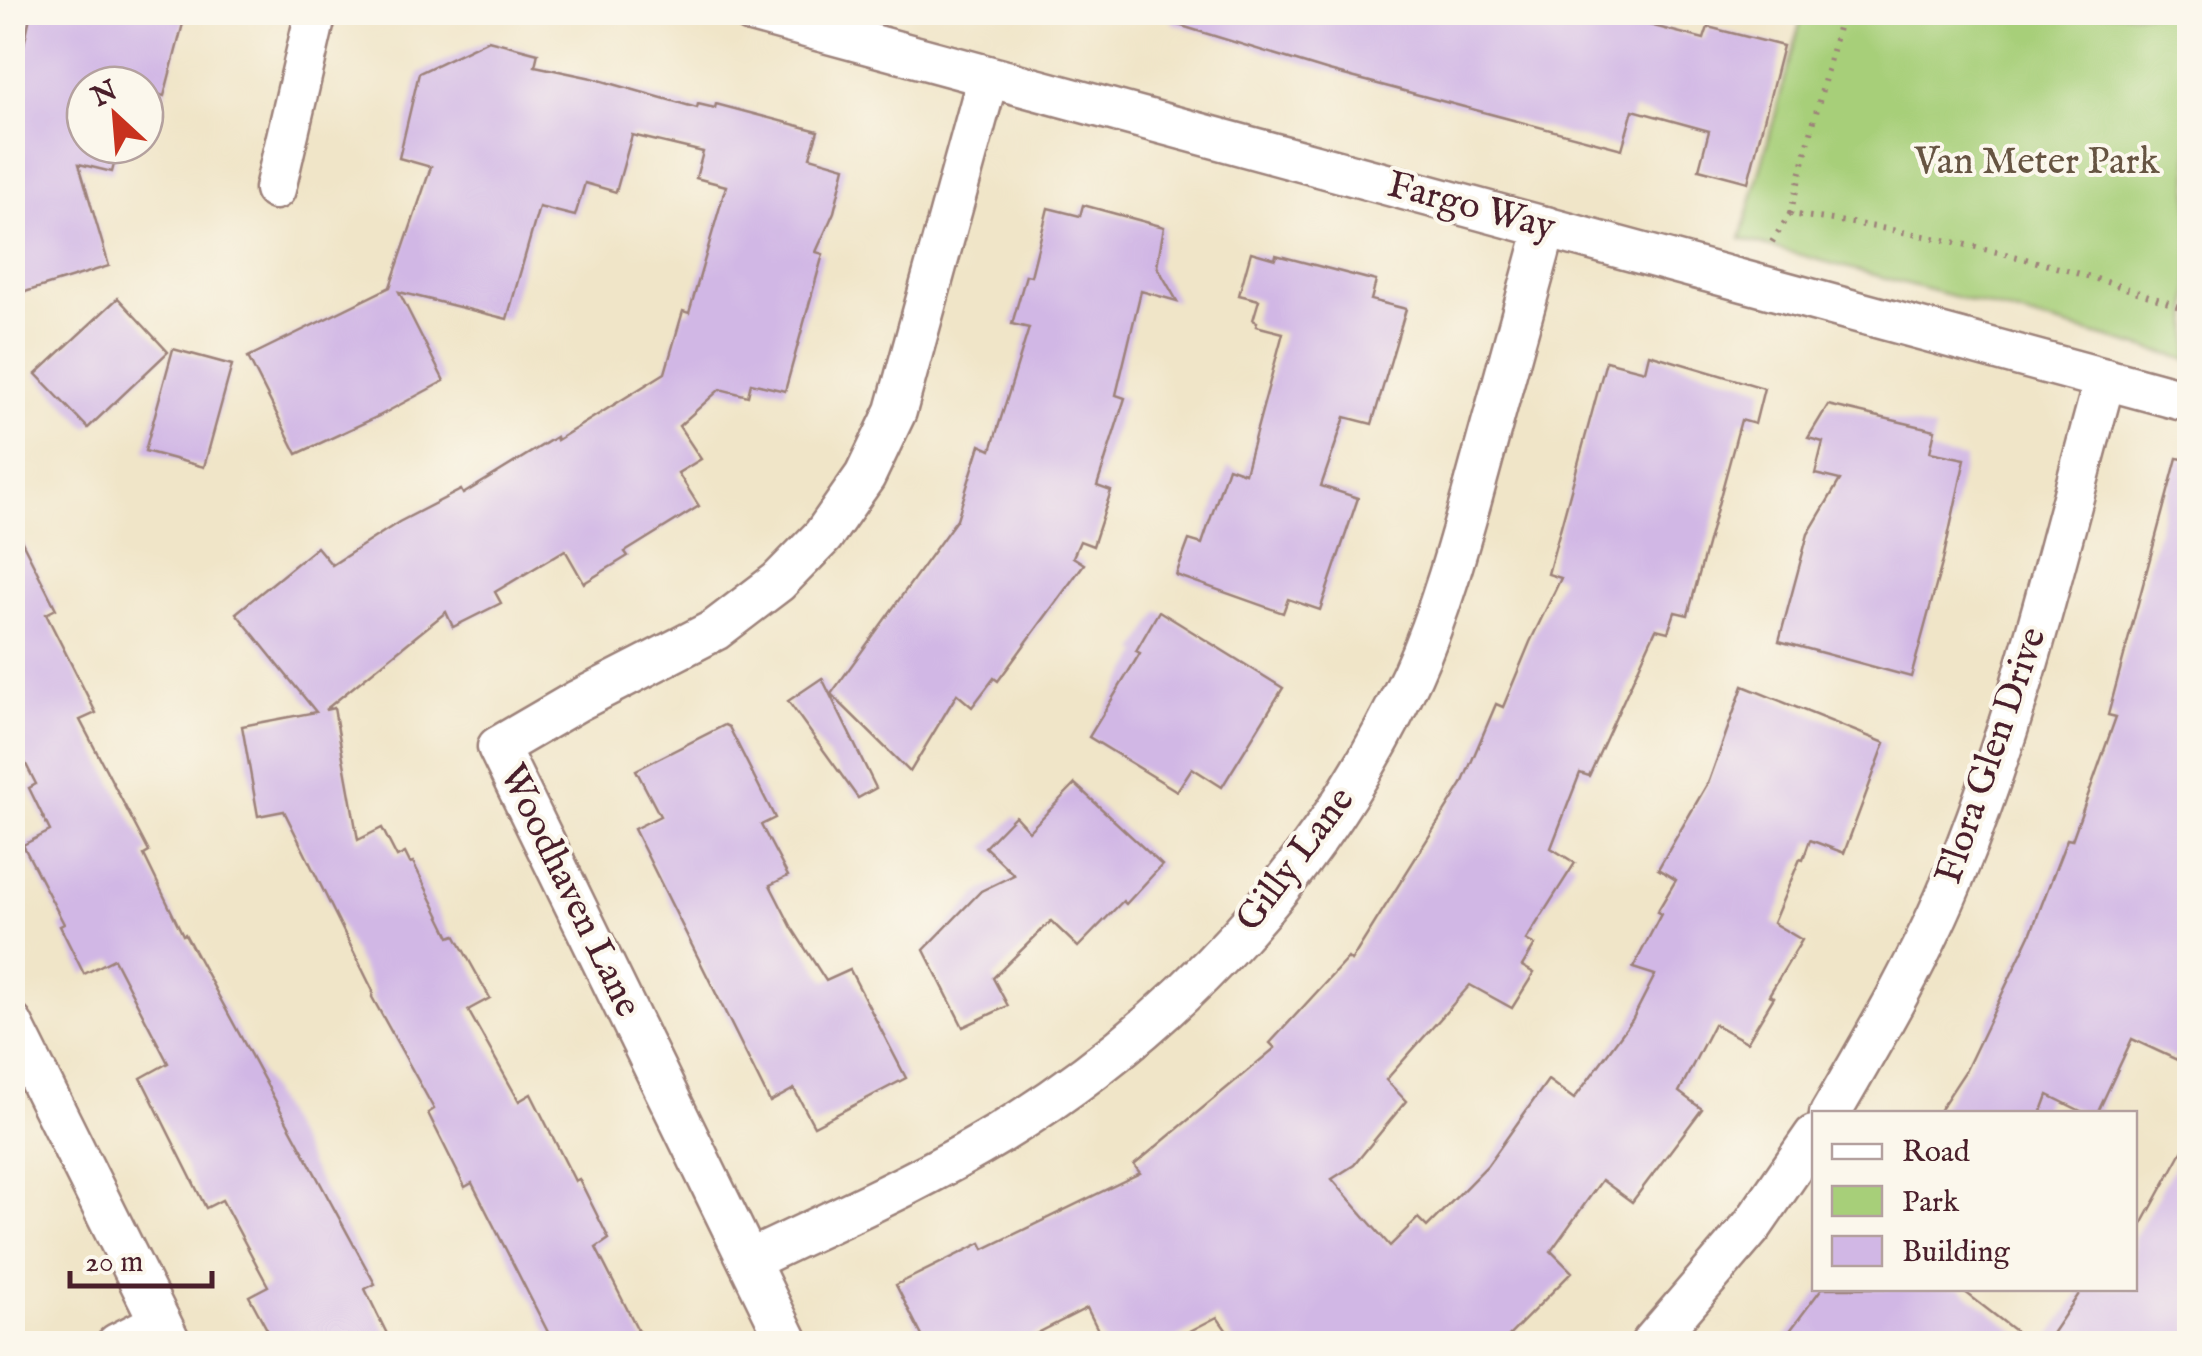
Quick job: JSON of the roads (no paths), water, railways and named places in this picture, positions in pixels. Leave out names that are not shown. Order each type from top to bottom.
[{"type":"street","points":[[275,189],[316,12]]},
{"type":"street","name":"Fargo Way","points":[[752,12],[2190,402]]},
{"type":"street","name":"Woodhaven Lane","points":[[788,1344],[498,747],[715,630],[778,582],[824,536],[865,476],[896,411],[988,77]]},
{"type":"street","name":"Gilly Lane","points":[[750,1260],[997,1135],[1079,1082],[1174,1003],[1237,941],[1304,860],[1363,770],[1412,674],[1445,589],[1546,228]]},
{"type":"street","name":"Flora Glen Drive","points":[[1832,1111],[1898,997],[1956,874],[1983,802],[2003,747],[2105,379]]},
{"type":"street","points":[[12,1024],[166,1333],[117,1344]]},
{"type":"street","points":[[1651,1344],[1752,1226],[1812,1139]]},
{"type":"park label","name":"Van Meter Park","points":[[2037,163]]}]
